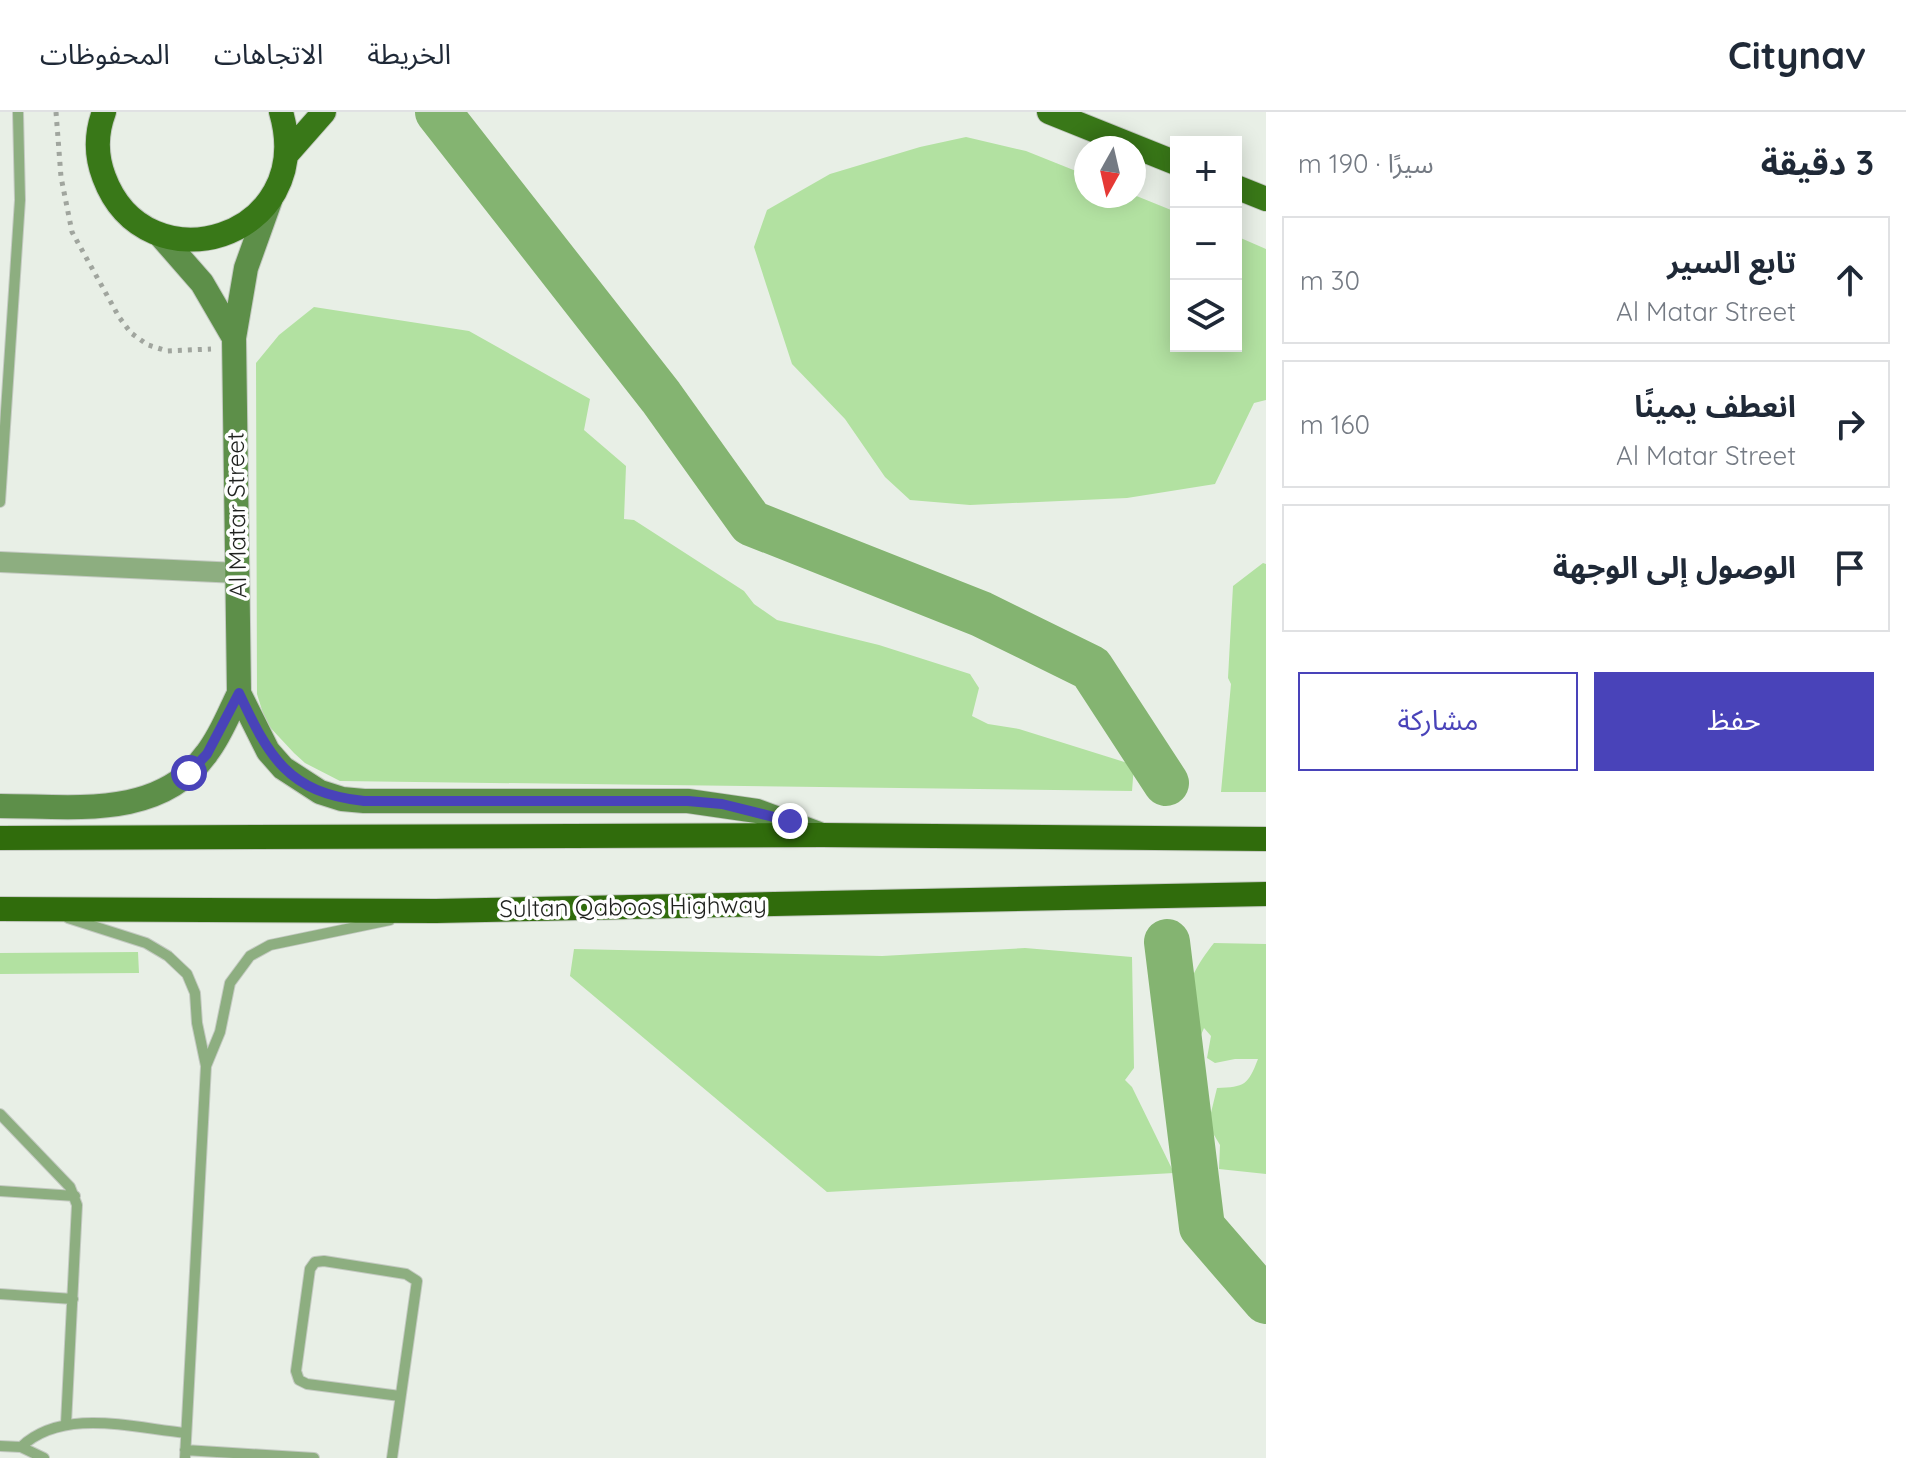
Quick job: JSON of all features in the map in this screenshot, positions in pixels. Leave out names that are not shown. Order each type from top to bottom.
[{"type":"highway","points":[[0,838],[822,835],[1266,839]]},
{"type":"highway","name":"Sultan Qaboos Highway","points":[[0,909],[436,911],[1266,894]]},
{"type":"main road","points":[[101,115],[98,156],[108,189],[121,209],[139,224],[160,235],[190,240],[221,236],[248,223],[270,201],[279,186],[287,154],[281,112]]},
{"type":"main road","points":[[287,154],[324,112]]},
{"type":"main road","points":[[1049,112],[1170,161]]},
{"type":"main road","points":[[1242,189],[1266,199]]},
{"type":"main road","name":"Al Matar Street","points":[[270,201],[246,268],[234,343],[239,693],[268,751],[283,768],[320,792],[342,799],[688,801],[757,811],[822,835]]},
{"type":"main road","name":"Al Matar Street","points":[[160,235],[202,283],[234,343]]},
{"type":"main road","name":"Al Matar Street","points":[[0,806],[119,806],[168,789],[207,754],[239,693]]},
{"type":"street","points":[[0,562],[238,573]]},
{"type":"lane","points":[[0,502],[20,200],[18,112]]},
{"type":"lane","points":[[40,909],[146,943],[177,965],[193,986],[206,1066],[185,1454],[314,1458]]},
{"type":"lane","points":[[206,1066],[220,1032],[230,983],[242,964],[260,950],[282,942],[436,911]]},
{"type":"lane","points":[[0,1114],[64,1180],[75,1196],[78,1215],[66,1424]]},
{"type":"lane","points":[[0,1191],[75,1196]]},
{"type":"lane","points":[[392,1458],[418,1286],[414,1277],[315,1262],[310,1269],[296,1371],[299,1380],[307,1384],[400,1396]]},
{"type":"lane","points":[[0,1294],[73,1299]]},
{"type":"lane","points":[[21,1447],[41,1431],[79,1422],[186,1433]]},
{"type":"lane","points":[[0,1446],[21,1447],[44,1458]]},
{"type":"path","points":[[56,112],[61,177],[72,232],[131,333],[148,345],[167,351],[234,343]]},
{"type":"green space","points":[[966,137],[1026,151],[1074,170],[1074,208],[1146,208],[1146,200],[1170,210],[1170,352],[1242,352],[1242,239],[1266,249],[1266,400],[1254,403],[1215,484],[1127,498],[970,505],[910,500],[885,477],[845,419],[792,364],[754,247],[767,210],[830,174],[920,147]]},
{"type":"green space","points":[[314,307],[469,331],[590,399],[584,430],[626,466],[624,519],[634,520],[744,591],[754,604],[777,620],[879,645],[970,674],[979,688],[972,716],[988,724],[1019,729],[1134,765],[1132,791],[340,781],[305,763],[266,723],[257,694],[256,363],[279,335]]},
{"type":"green space","points":[[1263,563],[1266,564],[1266,792],[1221,792],[1231,684],[1228,678],[1233,586]]},
{"type":"green space","points":[[1214,943],[1266,944],[1266,1174],[1219,1169],[1220,1145],[1208,1125],[1217,1088],[1244,1083],[1258,1059],[1215,1063],[1207,1058],[1211,1036],[1204,1028],[1201,1035],[1192,1033],[1187,996],[1199,964]]},
{"type":"green space","points":[[1025,948],[1132,957],[1134,1068],[1125,1080],[1132,1087],[1174,1173],[827,1192],[570,976],[574,949],[882,956]]},
{"type":"green space","points":[[138,952],[139,973],[0,974],[0,953]]},
{"type":"waterway","points":[[438,112],[661,397],[751,523],[981,614],[1091,668],[1166,783]]},
{"type":"waterway","points":[[1167,942],[1202,1227],[1266,1301]]},
{"type":"route","points":[[189,773],[207,754],[239,693],[268,751],[283,768],[300,782],[342,799],[688,801],[722,804],[790,821]]}]
